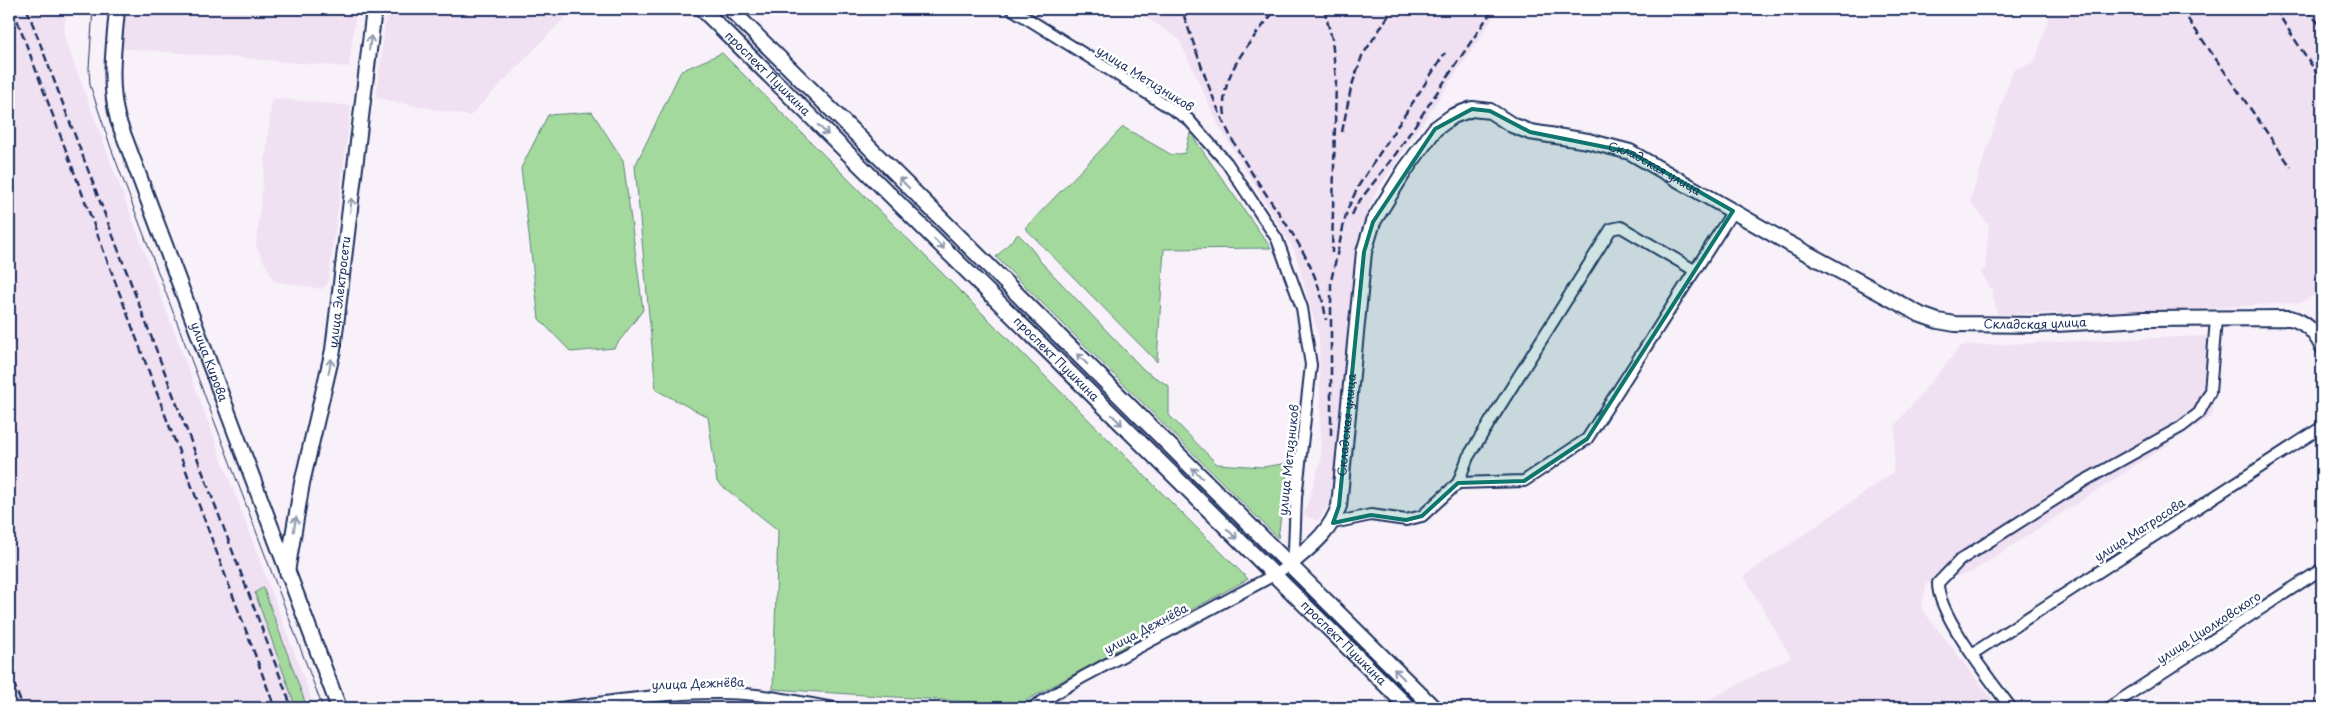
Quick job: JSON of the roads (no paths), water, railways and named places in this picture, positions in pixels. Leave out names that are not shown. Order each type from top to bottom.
[{"type":"main road","name":"улица Кирова","points":[[117,9],[111,79],[113,103],[118,120],[339,708]]},
{"type":"main road","name":"улица Электросети","points":[[287,572],[302,483],[333,350],[374,9]]},
{"type":"main road","name":"проспект Пушкина","points":[[702,9],[1409,708]]},
{"type":"main road","name":"проспект Пушкина","points":[[730,9],[1434,708]]},
{"type":"main road","points":[[735,42],[750,28]]},
{"type":"main road","name":"Складская улица","points":[[1289,565],[1320,539],[1333,522],[1339,506],[1364,252],[1373,222],[1405,170],[1435,129],[1453,116],[1472,109],[1490,111],[1512,125],[1530,132],[1588,141],[1630,152],[1921,315],[1938,321],[1955,324],[2038,325],[2144,319],[2290,318],[2302,321],[2322,343]]},
{"type":"street","name":"улица Метизников","points":[[1012,9],[1188,119],[1227,163],[1277,239],[1302,308],[1311,365],[1296,498],[1294,550],[1289,565]]},
{"type":"street","points":[[1458,483],[1524,481],[1587,439],[1733,210]]},
{"type":"street","points":[[1333,522],[1371,515],[1406,520],[1422,516],[1458,483],[1468,457],[1611,229],[1620,227],[1694,270]]},
{"type":"street","points":[[2011,708],[1972,654],[1940,600],[1938,583],[1945,573],[1960,560],[2084,481],[2181,427],[2199,413],[2210,392],[2216,319]]},
{"type":"street","name":"улица Матросова","points":[[1972,654],[2322,427]]},
{"type":"street","name":"улица Дежнёва","points":[[1031,708],[1083,677],[1274,576],[1289,565]]},
{"type":"street","name":"улица Циолковского","points":[[2108,708],[2322,570]]},
{"type":"street","name":"улица Дежнёва","points":[[560,708],[617,701],[709,694],[755,694],[836,708]]},
{"type":"tram line","points":[[93,9],[89,68],[90,85],[111,148],[323,708]]},
{"type":"railway","points":[[13,9],[275,708]]},
{"type":"railway","points":[[27,9],[292,708]]},
{"type":"railway","points":[[1225,115],[1224,100],[1232,71],[1248,45],[1276,9]]},
{"type":"railway","points":[[1324,9],[1332,39],[1336,80],[1332,253]]},
{"type":"railway","points":[[1342,132],[1351,88],[1362,56],[1393,9]]},
{"type":"railway","points":[[1352,215],[1357,204],[1395,155],[1493,9]]},
{"type":"railway","points":[[2181,9],[2291,167]]},
{"type":"railway","points":[[2275,9],[2322,81]]},
{"type":"railway","points":[[2306,9],[2322,27]]},
{"type":"railway","points":[[1184,16],[1208,84],[1229,134],[1250,171],[1303,252],[1321,296],[1326,320]]},
{"type":"railway","points":[[1331,435],[1331,281],[1347,210],[1359,185],[1445,53]]},
{"type":"railway","points":[[9,671],[23,708]]}]
